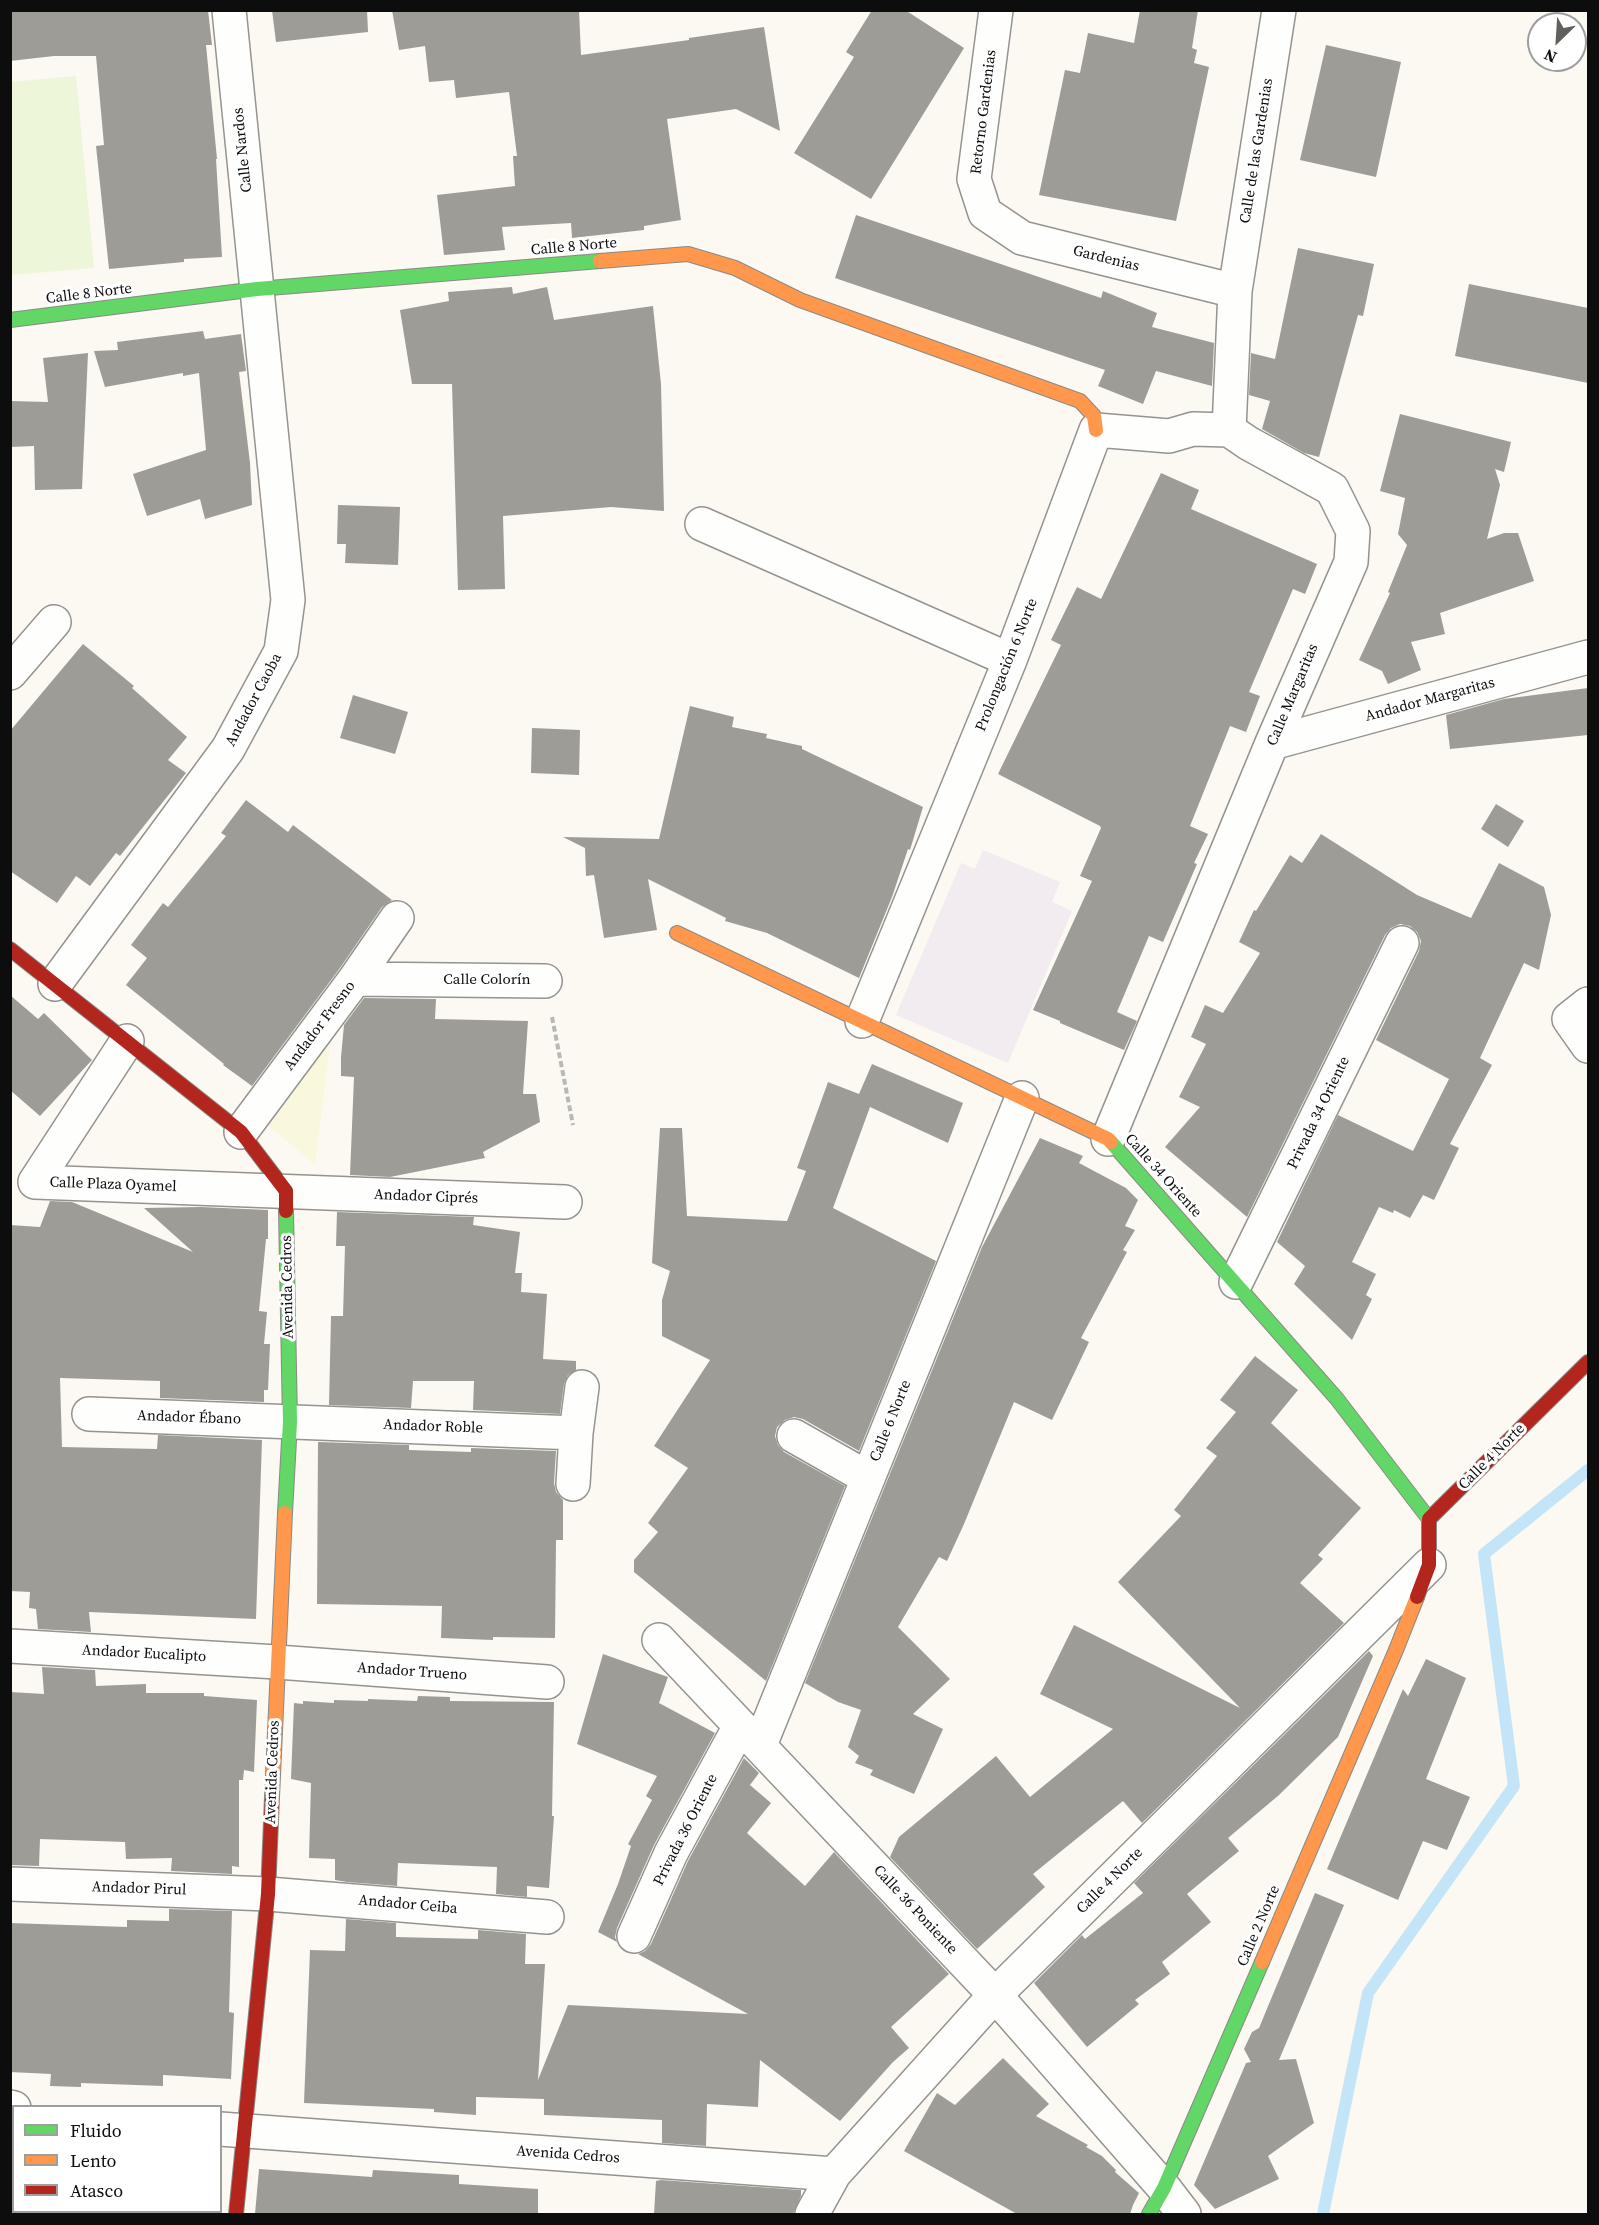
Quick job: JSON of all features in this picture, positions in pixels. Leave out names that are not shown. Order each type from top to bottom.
[{"type":"street","name":"Calle Nardos","points":[[229,10],[257,289]]},
{"type":"street","name":"Retorno Gardenias","points":[[985,213],[974,179],[996,10]]},
{"type":"street","name":"Calle de las Gardenias","points":[[1235,291],[1279,10]]},
{"type":"street","name":"Gardenias","points":[[985,213],[1022,238],[1235,291]]},
{"type":"street","name":"Calle 8 Norte","points":[[10,320],[257,289],[688,254],[735,268],[800,300],[1080,401],[1094,416],[1096,430]]},
{"type":"street","name":"Andador Caoba","points":[[55,984],[228,749],[281,651],[288,600],[257,289]]},
{"type":"street","points":[[1096,430],[1169,436],[1193,429],[1229,430],[1235,291]]},
{"type":"street","name":"Prolongación 6 Norte","points":[[862,1021],[1010,660],[1096,430]]},
{"type":"street","name":"Calle Margaritas","points":[[1107,1139],[1272,743],[1351,562],[1353,531],[1332,489],[1248,443],[1229,430]]},
{"type":"street","points":[[702,524],[1010,660]]},
{"type":"street","points":[[10,673],[54,622]]},
{"type":"street","name":"Andador Margaritas","points":[[1272,743],[1588,657]]},
{"type":"street","name":"Andador Fresno","points":[[241,1132],[355,979],[397,918]]},
{"type":"street","name":"Calle 34 Oriente","points":[[677,933],[1107,1139],[1236,1282],[1337,1399],[1429,1519]]},
{"type":"street","name":"Privada 34 Oriente","points":[[1236,1282],[1402,944]]},
{"type":"street","points":[[10,949],[241,1132],[286,1191]]},
{"type":"street","name":"Calle Colorín","points":[[355,979],[545,981]]},
{"type":"street","points":[[1579,1011],[1588,1046]]},
{"type":"street","name":"Calle Plaza Oyamel","points":[[127,1041],[35,1182],[286,1191]]},
{"type":"street","name":"Calle 6 Norte","points":[[750,1736],[868,1479],[1022,1098]]},
{"type":"street","name":"Andador Ciprés","points":[[286,1191],[565,1202]]},
{"type":"street","name":"Avenida Cedros","points":[[286,1191],[290,1422],[277,1662],[268,1894],[233,2130],[834,2174]]},
{"type":"street","name":"Calle 4 Norte","points":[[1429,1519],[1588,1362]]},
{"type":"street","points":[[573,1484],[582,1387]]},
{"type":"street","name":"Andador Ébano","points":[[88,1414],[290,1422]]},
{"type":"street","name":"Andador Roble","points":[[290,1422],[576,1433]]},
{"type":"street","points":[[794,1436],[868,1479]]},
{"type":"street","points":[[1429,1519],[1429,1565]]},
{"type":"street","name":"Calle 4 Norte","points":[[812,2214],[834,2174],[995,1995],[1429,1565]]},
{"type":"street","name":"Calle 2 Norte","points":[[1156,2201],[1396,1650],[1429,1565]]},
{"type":"street","name":"Calle 36 Poniente","points":[[659,1640],[995,1995],[1156,2201],[1184,2214]]},
{"type":"street","name":"Andador Eucalipto","points":[[10,1646],[277,1662]]},
{"type":"street","name":"Andador Trueno","points":[[277,1662],[547,1682]]},
{"type":"street","name":"Privada 36 Oriente","points":[[634,1935],[671,1853],[750,1736]]},
{"type":"street","name":"Andador Pirul","points":[[10,1884],[268,1894]]},
{"type":"street","name":"Andador Ceiba","points":[[268,1894],[547,1917]]},
{"type":"street","points":[[233,2130],[236,2214]]},
{"type":"path","name":"Calle Colorín","points":[[545,981],[573,1125]]},
{"type":"shaded area","points":[[983,850],[1060,882],[1052,902],[1072,911],[1008,1063],[896,1015],[961,863],[975,869]]},
{"type":"shaded area","points":[[333,1020],[315,1165],[263,1121]]},
{"type":"green space","points":[[76,76],[94,268],[11,275],[11,82]]},
{"type":"building","points":[[10,10],[208,10],[212,45],[206,45],[217,159],[222,257],[184,259],[184,262],[109,269],[96,146],[104,145],[96,56],[54,56],[10,61]]},
{"type":"building","points":[[272,10],[367,10],[368,32],[276,42]]},
{"type":"building","points":[[392,10],[579,10],[581,55],[764,27],[780,131],[736,109],[667,119],[681,220],[644,226],[644,230],[572,238],[571,223],[502,227],[505,250],[444,255],[437,195],[515,186],[513,156],[517,156],[509,92],[456,98],[454,80],[429,82],[425,46],[399,50]]},
{"type":"building","points":[[872,10],[905,10],[964,48],[871,199],[794,153],[854,57],[846,52]]},
{"type":"building","points":[[1140,10],[1198,10],[1192,48],[1197,50],[1194,63],[1209,67],[1176,221],[1039,195],[1065,70],[1080,73],[1088,33],[1134,43]]},
{"type":"building","points":[[1326,45],[1401,62],[1376,177],[1300,160]]},
{"type":"building","points":[[856,215],[1101,298],[1103,291],[1157,313],[1152,327],[1214,343],[1212,386],[1156,371],[1143,404],[1098,386],[1105,370],[835,278]]},
{"type":"building","points":[[1298,248],[1374,264],[1363,316],[1358,315],[1319,457],[1304,453],[1262,429],[1270,401],[1249,395],[1251,353],[1275,359]]},
{"type":"building","points":[[1469,284],[1588,308],[1588,383],[1455,356]]},
{"type":"building","points":[[512,287],[513,294],[547,287],[554,320],[653,306],[661,384],[664,511],[611,507],[503,516],[505,589],[458,590],[452,384],[412,384],[400,310],[449,301],[448,292]]},
{"type":"building","points":[[203,331],[205,339],[241,334],[246,371],[239,372],[250,463],[252,505],[205,519],[200,499],[147,516],[133,474],[206,450],[199,373],[183,376],[183,373],[105,387],[94,351],[118,350],[117,342]]},
{"type":"building","points":[[88,353],[82,489],[35,490],[34,446],[10,447],[10,401],[48,402],[43,358]]},
{"type":"building","points":[[1400,414],[1511,442],[1504,472],[1495,469],[1500,485],[1487,539],[1504,533],[1518,533],[1534,581],[1440,613],[1445,634],[1411,642],[1421,670],[1388,684],[1382,671],[1359,660],[1390,593],[1388,592],[1407,545],[1398,534],[1405,498],[1380,491]]},
{"type":"building","points":[[1161,473],[1199,490],[1191,509],[1317,564],[1305,594],[1293,589],[1249,692],[1260,696],[1246,732],[1230,726],[1190,826],[1208,834],[1163,942],[1149,936],[1117,1012],[1137,1021],[1124,1050],[1033,1010],[1092,881],[1080,876],[1101,828],[998,774],[1061,645],[1051,640],[1077,587],[1101,599]]},
{"type":"building","points":[[338,505],[400,507],[398,565],[345,563],[346,544],[337,544]]},
{"type":"building","points":[[83,644],[134,686],[132,688],[187,737],[168,760],[186,773],[120,856],[116,853],[90,886],[76,876],[57,903],[10,871],[10,731]]},
{"type":"building","points":[[1588,688],[1588,735],[1450,749],[1446,715],[1504,699]]},
{"type":"building","points":[[353,695],[408,712],[395,754],[340,738]]},
{"type":"building","points":[[690,706],[734,717],[732,727],[767,734],[766,738],[802,746],[802,749],[923,807],[910,850],[908,849],[892,897],[859,978],[767,933],[725,921],[726,918],[648,879],[657,930],[604,938],[594,875],[586,876],[585,848],[563,837],[659,839]]},
{"type":"building","points":[[532,728],[580,730],[579,775],[531,773]]},
{"type":"building","points":[[246,800],[288,832],[293,825],[392,900],[382,907],[340,968],[252,1086],[126,985],[147,958],[131,945],[163,903],[168,907],[226,836],[221,833]]},
{"type":"building","points":[[1496,804],[1524,821],[1508,847],[1481,829]]},
{"type":"building","points":[[1321,834],[1417,895],[1471,918],[1499,863],[1544,887],[1551,915],[1539,970],[1524,963],[1480,1058],[1492,1065],[1450,1144],[1459,1148],[1434,1200],[1423,1195],[1410,1218],[1394,1210],[1393,1213],[1379,1207],[1352,1262],[1376,1274],[1366,1295],[1372,1299],[1352,1340],[1294,1284],[1305,1266],[1277,1242],[1338,1115],[1413,1151],[1449,1079],[1376,1040],[1419,951],[1421,941],[1417,932],[1410,926],[1400,924],[1391,928],[1385,935],[1247,1217],[1165,1147],[1200,1107],[1179,1097],[1206,1044],[1191,1037],[1205,1005],[1223,1013],[1260,953],[1239,942],[1254,910],[1256,911],[1290,855],[1302,863]]},
{"type":"building","points":[[10,995],[38,1019],[44,1013],[92,1060],[40,1116],[10,1090]]},
{"type":"building","points":[[364,998],[436,999],[435,1019],[528,1021],[523,1094],[536,1094],[540,1122],[483,1152],[485,1158],[390,1177],[350,1175],[354,1077],[341,1076],[341,1057],[344,1025]]},
{"type":"building","points":[[872,1064],[963,1103],[948,1143],[870,1107],[833,1208],[936,1261],[859,1451],[803,1419],[794,1417],[785,1420],[777,1427],[775,1436],[784,1452],[845,1486],[766,1681],[634,1572],[634,1560],[658,1532],[648,1523],[688,1468],[654,1446],[710,1360],[662,1336],[662,1300],[670,1271],[652,1263],[660,1128],[682,1128],[687,1216],[787,1221],[806,1171],[797,1168],[828,1082],[859,1094]]},
{"type":"building","points":[[1040,1138],[1083,1156],[1079,1163],[1126,1188],[1138,1200],[1125,1226],[1135,1230],[1123,1250],[1127,1252],[1081,1338],[1089,1342],[1052,1420],[1014,1402],[947,1561],[939,1557],[898,1627],[950,1679],[913,1714],[943,1729],[914,1794],[870,1775],[873,1770],[855,1763],[859,1756],[848,1747],[861,1710],[838,1702],[805,1683],[982,1247]]},
{"type":"building","points":[[50,1201],[72,1202],[193,1252],[144,1208],[201,1207],[268,1210],[268,1239],[266,1239],[259,1311],[267,1312],[264,1344],[270,1344],[268,1390],[264,1390],[264,1402],[160,1398],[160,1381],[60,1378],[62,1447],[157,1449],[158,1435],[262,1440],[256,1619],[89,1612],[91,1632],[38,1629],[36,1609],[29,1608],[30,1592],[10,1591],[10,1225],[40,1227]]},
{"type":"building","points":[[337,1212],[474,1217],[473,1225],[520,1232],[515,1273],[522,1273],[521,1292],[547,1294],[543,1359],[576,1361],[576,1370],[568,1375],[564,1384],[560,1414],[473,1410],[474,1381],[413,1381],[411,1408],[329,1405],[331,1316],[343,1316],[345,1246],[336,1246]]},
{"type":"building","points":[[1255,1356],[1298,1390],[1271,1423],[1361,1508],[1318,1555],[1323,1559],[1300,1583],[1344,1623],[1142,1823],[1123,1801],[1033,1874],[1045,1887],[977,1949],[890,1857],[899,1837],[996,1756],[1030,1797],[1113,1729],[1040,1694],[1074,1625],[1240,1708],[1118,1582],[1181,1516],[1174,1510],[1217,1456],[1206,1448],[1236,1412],[1220,1400]]},
{"type":"building","points":[[318,1442],[409,1445],[409,1450],[471,1452],[471,1448],[556,1451],[554,1483],[556,1492],[563,1500],[563,1540],[556,1540],[555,1638],[493,1637],[493,1640],[441,1638],[442,1606],[317,1604]]},
{"type":"building","points":[[1369,1651],[1373,1656],[1338,1737],[1279,1795],[1228,1838],[1239,1851],[1187,1894],[1211,1922],[1162,1962],[1170,1974],[1135,2000],[1139,2004],[1087,2047],[1034,1983],[1082,1935],[1085,1939],[1143,1893],[1134,1883]]},
{"type":"building","points":[[603,1654],[668,1677],[659,1703],[715,1733],[654,1845],[617,1928],[615,1937],[617,1942],[598,1932],[631,1846],[628,1844],[652,1800],[646,1796],[657,1776],[577,1744]]},
{"type":"building","points":[[1426,1659],[1466,1678],[1426,1779],[1470,1797],[1447,1850],[1423,1841],[1398,1900],[1327,1869],[1403,1689],[1408,1696]]},
{"type":"building","points":[[42,1667],[95,1670],[96,1686],[146,1684],[146,1693],[204,1693],[204,1696],[257,1700],[254,1772],[244,1770],[243,1780],[239,1780],[239,1867],[232,1866],[232,1874],[171,1871],[172,1858],[126,1859],[125,1842],[40,1839],[39,1866],[10,1865],[10,1692],[44,1694]]},
{"type":"building","points":[[418,1696],[450,1697],[450,1701],[554,1702],[552,1816],[554,1816],[549,1888],[527,1886],[527,1897],[496,1894],[497,1867],[398,1863],[397,1886],[347,1882],[335,1880],[335,1859],[309,1858],[311,1783],[291,1779],[294,1703],[303,1704],[303,1701],[334,1703],[334,1700],[368,1701],[368,1699],[417,1701]]},
{"type":"building","points":[[744,1758],[759,1773],[750,1785],[771,1803],[747,1833],[805,1886],[834,1852],[949,1974],[891,2027],[909,2048],[893,2062],[840,2121],[760,2060],[758,2107],[707,2104],[706,2146],[662,2143],[662,2120],[544,2115],[544,2099],[476,2097],[476,2115],[434,2112],[434,2109],[304,2103],[310,1950],[345,1951],[346,1919],[396,1923],[396,1937],[478,1939],[478,1930],[526,1934],[525,1964],[545,1964],[538,2080],[568,2005],[748,2014],[638,1954],[645,1951],[651,1944],[688,1861]]},
{"type":"building","points":[[1315,1893],[1344,1905],[1279,2060],[1296,2059],[1314,2123],[1268,2156],[1279,2179],[1215,2209],[1194,2185],[1246,2063],[1251,2062],[1244,2049],[1252,2032],[1259,2028]]},
{"type":"building","points":[[169,1909],[232,1911],[229,2012],[234,2013],[231,2079],[163,2075],[163,2086],[81,2083],[81,2087],[50,2086],[51,2074],[10,2072],[10,1923],[127,1927],[127,1920],[169,1921]]},
{"type":"building","points":[[1003,2058],[1049,2104],[1036,2116],[1088,2145],[1086,2147],[1102,2156],[1116,2170],[1115,2172],[1139,2193],[1130,2214],[1017,2214],[904,2151],[937,2093],[955,2105]]},
{"type":"building","points":[[259,2169],[372,2177],[373,2170],[459,2175],[459,2184],[538,2189],[538,2214],[255,2214]]},
{"type":"building","points":[[656,2181],[801,2190],[801,2196],[793,2214],[654,2214]]},
{"type":"waterway","points":[[1323,2214],[1368,1993],[1514,1786],[1484,1554],[1588,1470]]},
{"type":"traffic: fast","points":[[10,320],[257,289],[600,261]]},
{"type":"traffic: fast","points":[[1111,1142],[1337,1399],[1429,1519]]},
{"type":"traffic: fast","points":[[285,1513],[290,1422],[286,1211]]},
{"type":"traffic: fast","points":[[1149,2214],[1164,2188],[1262,1962]]},
{"type":"traffic: slow","points":[[600,261],[688,254],[735,268],[800,300],[1080,401],[1094,416],[1096,430]]},
{"type":"traffic: slow","points":[[677,933],[1111,1142]]},
{"type":"traffic: slow","points":[[272,1797],[285,1513]]},
{"type":"traffic: slow","points":[[1262,1962],[1417,1597]]},
{"type":"traffic: jam","points":[[10,949],[241,1132],[286,1191],[286,1211]]},
{"type":"traffic: jam","points":[[1417,1597],[1429,1565],[1429,1519],[1588,1362]]},
{"type":"traffic: jam","points":[[236,2214],[268,1894],[272,1797]]}]
